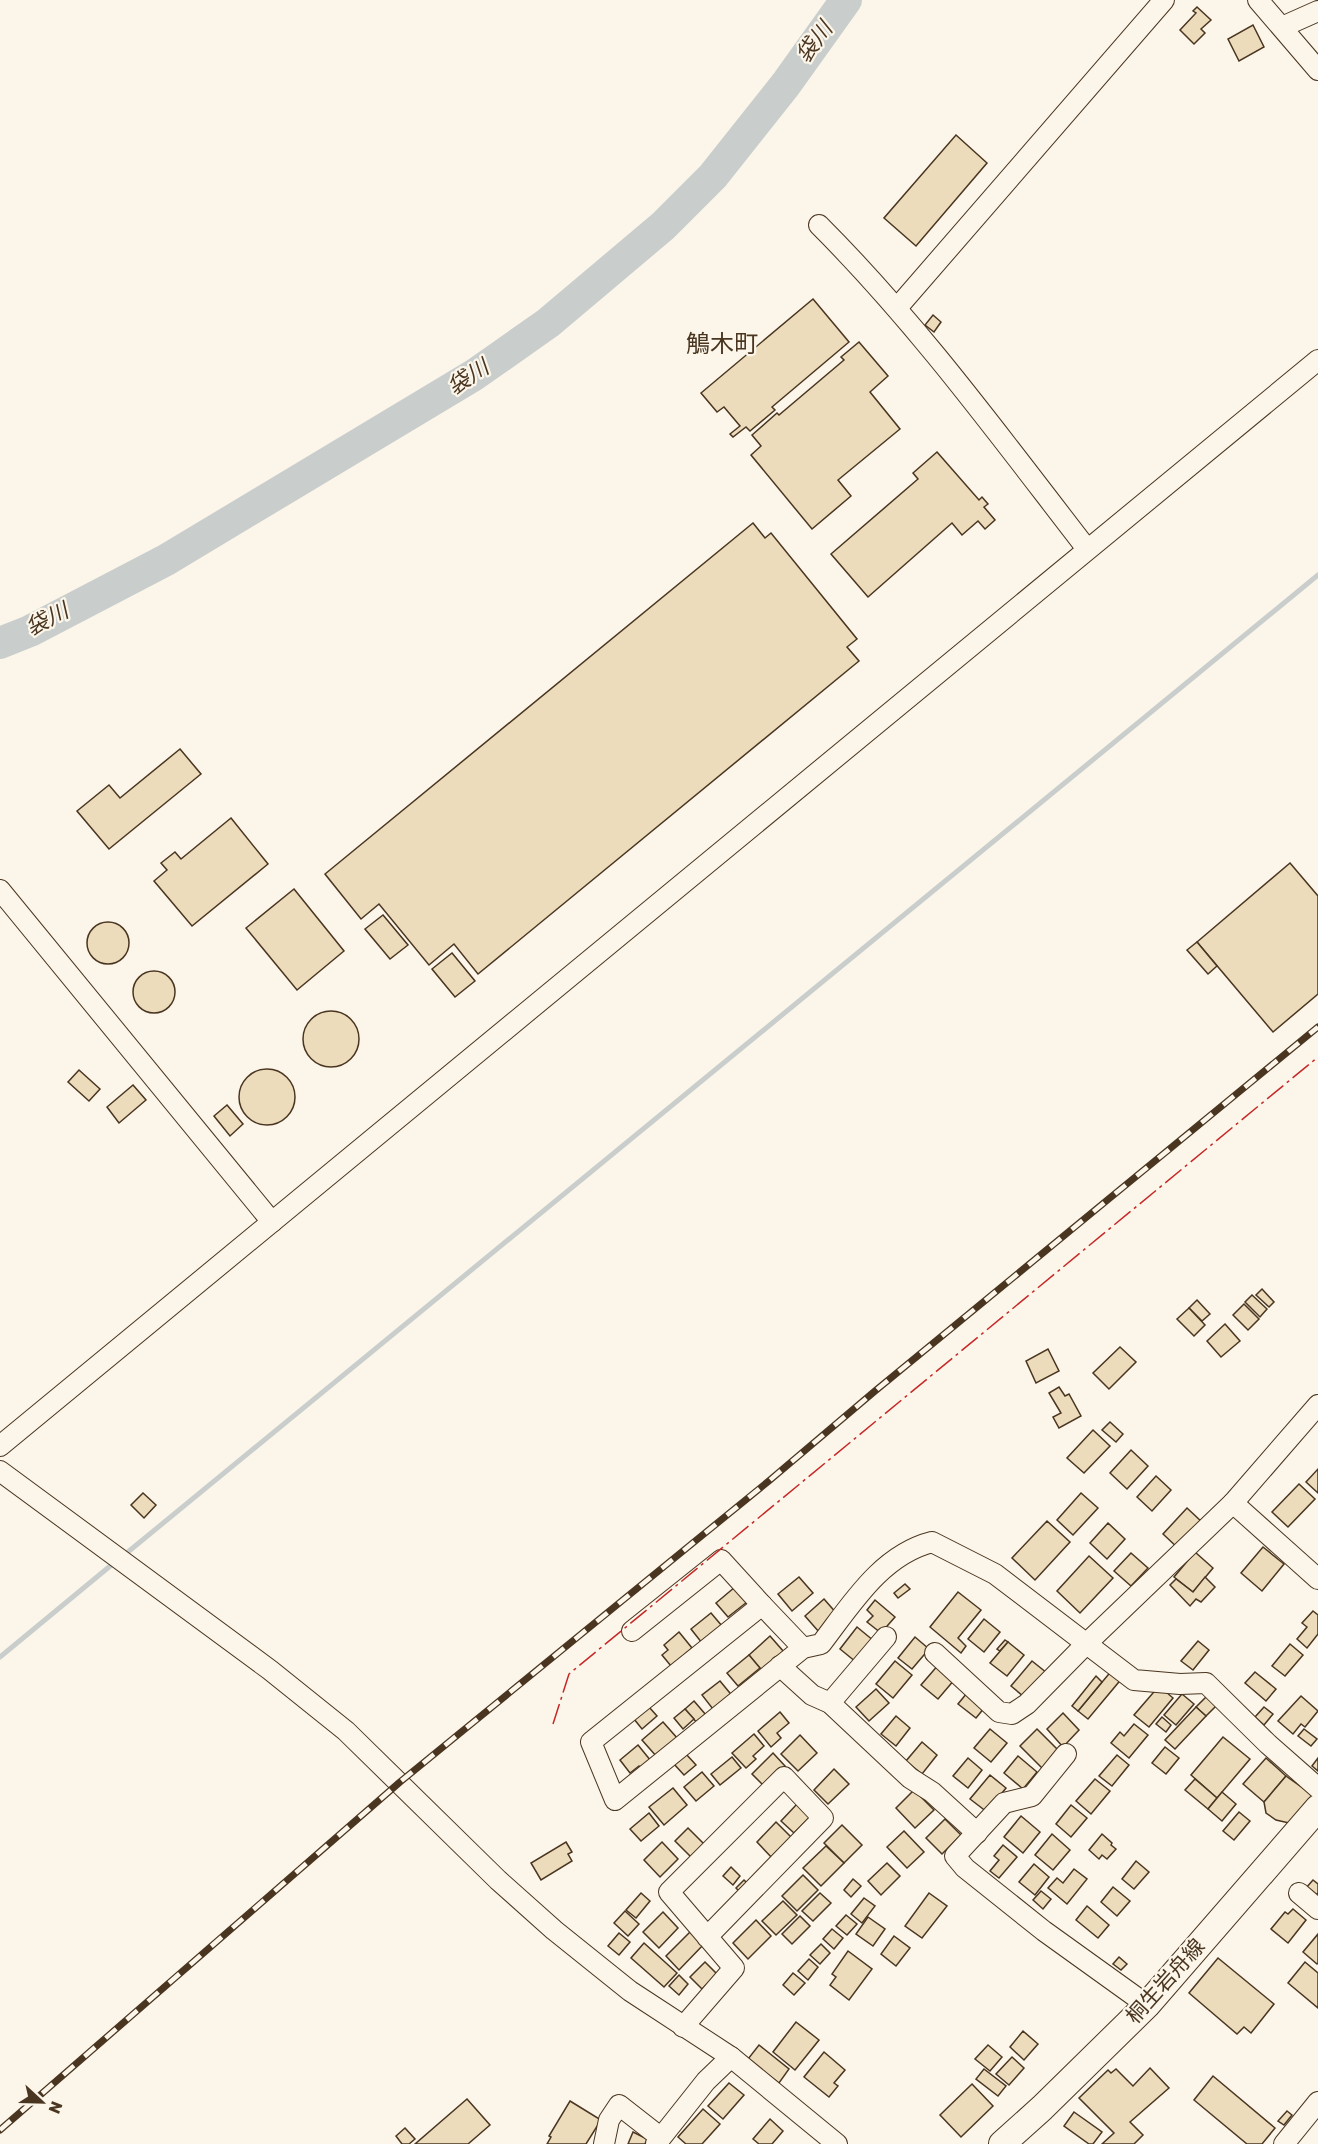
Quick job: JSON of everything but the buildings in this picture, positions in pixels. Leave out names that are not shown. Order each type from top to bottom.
[{"type":"main road","name":"桐生岩舟線","points":[[1002,2144],[1147,2005],[1318,1808]]},
{"type":"street","points":[[897,308],[1164,0]]},
{"type":"street","points":[[1258,0],[1318,70]]},
{"type":"street","points":[[1282,27],[1318,11]]},
{"type":"street","points":[[819,225],[862,268],[897,308],[1087,549]]},
{"type":"street","points":[[0,1446],[1318,360]]},
{"type":"street","points":[[0,890],[272,1222]]},
{"type":"street","points":[[935,1653],[999,1712],[1012,1714],[1027,1704],[1233,1503],[1318,1405]]},
{"type":"street","points":[[0,1471],[270,1670],[346,1731],[498,1880],[555,1930],[630,1991],[731,2057],[837,2144]]},
{"type":"street","points":[[1233,1503],[1318,1579]]},
{"type":"street","points":[[762,1605],[591,1742],[615,1800],[803,1648],[821,1644],[880,1570],[922,1545],[932,1542],[995,1574],[1134,1680],[1180,1684],[1206,1683],[1268,1744],[1318,1788]]},
{"type":"street","points":[[632,1631],[721,1560],[803,1648]]},
{"type":"street","points":[[830,1703],[886,1637]]},
{"type":"street","points":[[780,1666],[812,1695],[830,1703],[910,1778],[932,1792],[976,1833]]},
{"type":"street","points":[[1066,1754],[1032,1796],[1004,1803],[955,1856],[964,1868],[1044,1931],[1147,2005]]},
{"type":"street","points":[[683,2027],[734,1968],[707,1937],[669,1892],[784,1777],[823,1818],[707,1937]]},
{"type":"street","points":[[1299,1893],[1318,1909]]},
{"type":"street","points":[[604,2144],[609,2120],[619,2105],[658,2141],[706,2081],[731,2057]]},
{"type":"street","points":[[1284,2144],[1318,2102]]},
{"type":"shaded area","points":[[30,631],[0,649],[0,640]]},
{"type":"waterway","name":"袋川","points":[[0,643],[30,631],[166,560],[474,375],[548,323],[663,226],[713,176],[786,84],[846,0]]},
{"type":"waterway","points":[[123,1556],[1318,575]]},
{"type":"waterway","points":[[0,1657],[115,1562]]},
{"type":"railway","points":[[0,2130],[400,1782],[1318,1027]]},
{"type":"power","points":[[553,1724],[569,1674],[1318,1057]]},
{"type":"district","name":"鵤木町","points":[[722,344]]}]
